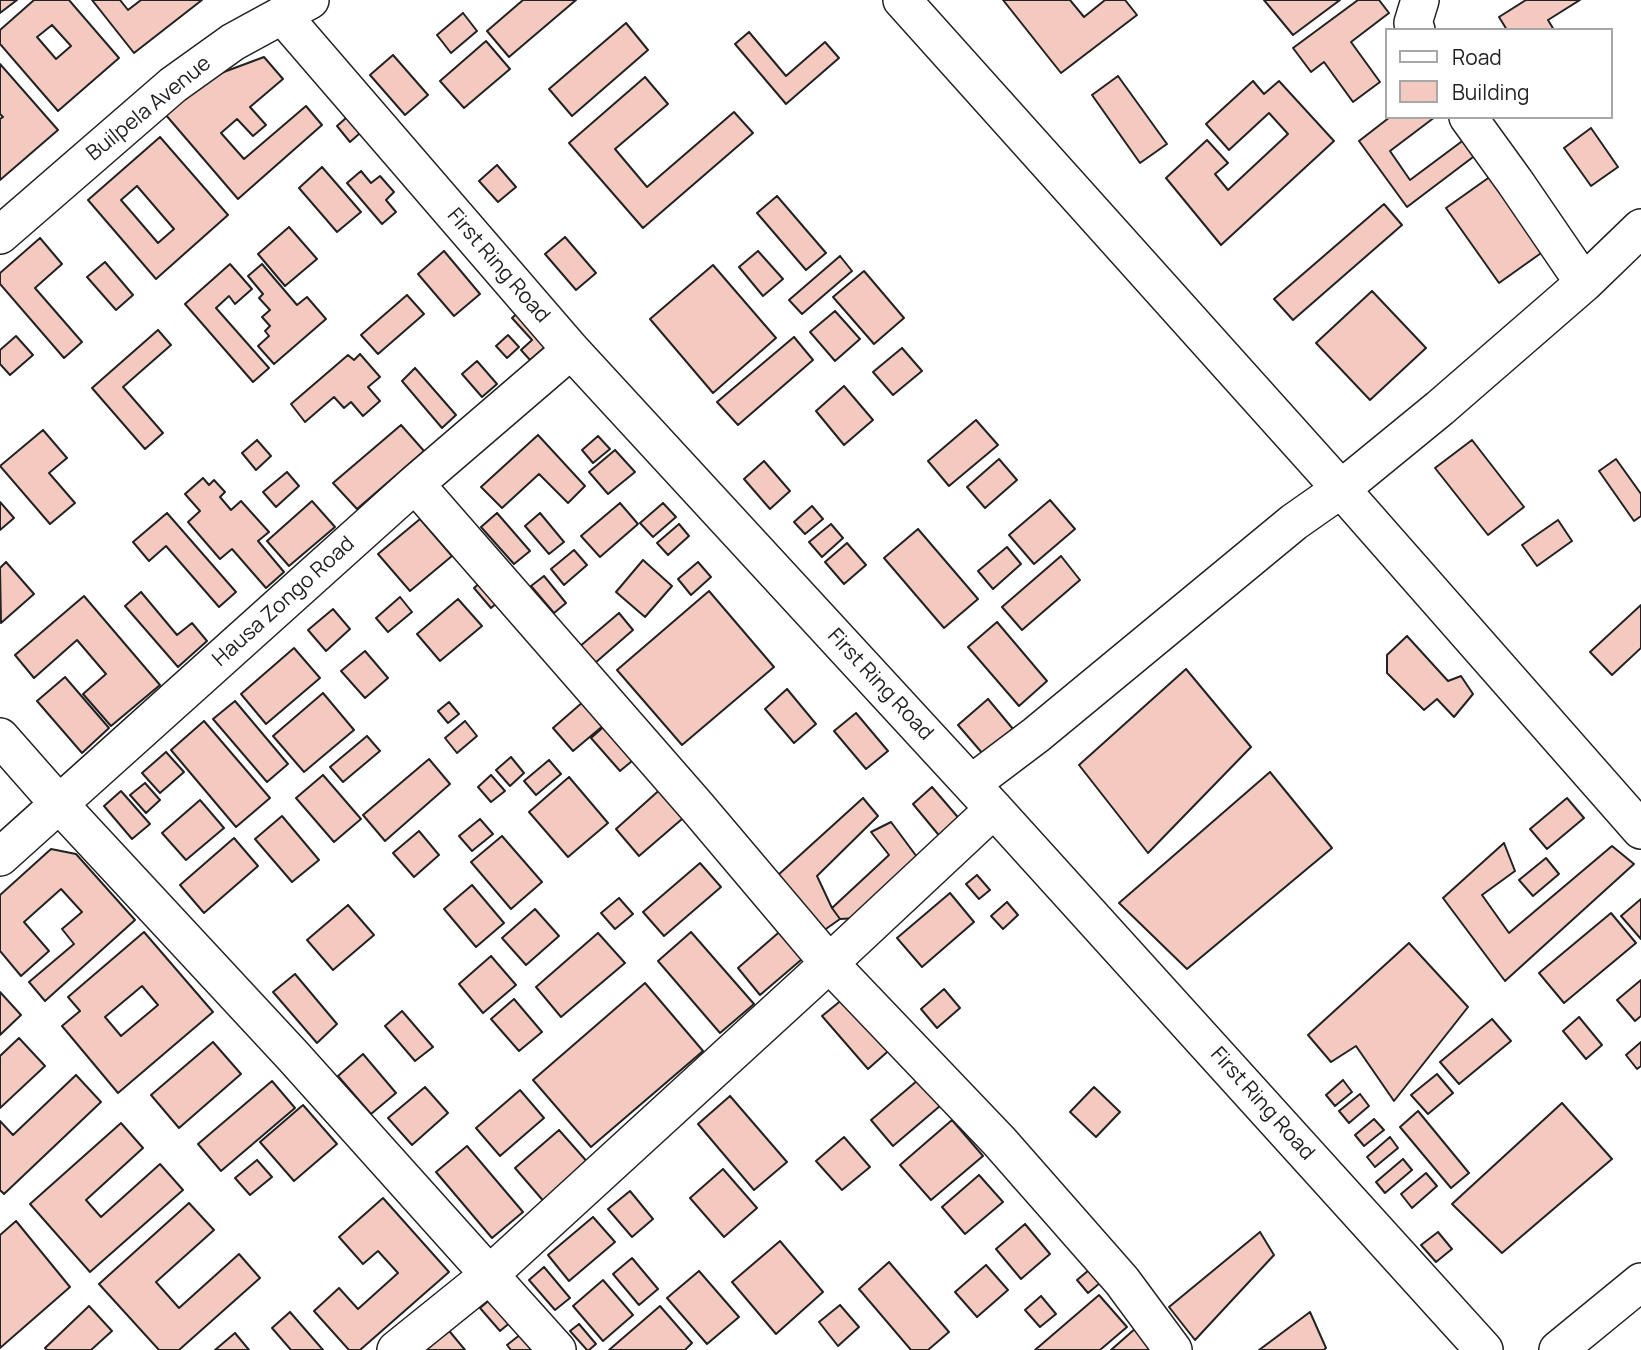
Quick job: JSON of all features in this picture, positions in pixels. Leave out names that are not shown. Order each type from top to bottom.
[{"type":"street","points":[[902,0],[1341,489],[1641,830]]},
{"type":"street","points":[[1415,28],[1413,23],[1420,0]]},
{"type":"street","name":"Builpela Avenue","points":[[0,235],[173,85],[233,42],[296,7]]},
{"type":"street","name":"First Ring Road","points":[[296,7],[571,350],[983,797],[1484,1350]]},
{"type":"street","points":[[1469,119],[1584,283]]},
{"type":"street","points":[[396,1350],[489,1275],[830,963],[983,797],[1036,735],[1294,522],[1341,489],[1440,408],[1584,283],[1641,228]]},
{"type":"street","name":"Hausa Zongo Road","points":[[0,857],[415,484],[571,350]]},
{"type":"street","points":[[415,484],[830,963],[999,1141],[1122,1282],[1173,1350]]},
{"type":"street","points":[[0,737],[293,1056],[557,1350]]},
{"type":"street","points":[[1558,1350],[1641,1282]]},
{"type":"building","points":[[0,0],[17,0],[0,13]]},
{"type":"building","points":[[34,0],[69,0],[119,58],[58,111],[0,44],[0,30]],"holes":[[[52,25],[71,46],[56,59],[37,37]]]},
{"type":"building","points":[[92,0],[120,0],[128,10],[141,0],[202,0],[134,53]]},
{"type":"building","points":[[523,0],[576,0],[509,57],[487,31]]},
{"type":"building","points":[[1003,0],[1070,0],[1084,17],[1105,0],[1125,0],[1137,15],[1061,73]]},
{"type":"building","points":[[1264,0],[1340,0],[1293,35]]},
{"type":"building","points":[[1358,0],[1379,0],[1389,13],[1351,42],[1380,82],[1353,102],[1324,62],[1311,72],[1293,48]]},
{"type":"building","points":[[1526,0],[1580,0],[1548,20],[1553,28],[1506,28],[1499,17]]},
{"type":"building","points":[[463,13],[477,31],[451,53],[437,35]]},
{"type":"building","points":[[626,23],[648,50],[572,116],[549,89]]},
{"type":"building","points":[[749,32],[786,76],[825,42],[839,58],[786,104],[735,44]]},
{"type":"building","points":[[486,41],[510,69],[464,108],[440,81]]},
{"type":"building","points":[[393,55],[428,95],[405,115],[370,75]]},
{"type":"building","points":[[264,57],[283,79],[250,107],[266,125],[253,136],[237,119],[221,133],[244,159],[306,106],[322,125],[238,199],[165,114],[205,79]]},
{"type":"building","points":[[0,64],[58,130],[0,180],[0,119],[3,117],[0,114]]},
{"type":"building","points":[[1118,76],[1167,144],[1140,163],[1092,95]]},
{"type":"building","points":[[645,77],[668,104],[615,149],[647,187],[734,112],[753,133],[643,228],[569,143]]},
{"type":"building","points":[[1253,81],[1264,94],[1279,81],[1334,141],[1221,245],[1166,178],[1207,140],[1228,163],[1215,174],[1228,190],[1288,134],[1269,113],[1229,150],[1206,124]]},
{"type":"building","points":[[355,110],[368,126],[350,142],[337,126]]},
{"type":"building","points":[[1387,119],[1432,119],[1390,151],[1410,180],[1469,136],[1481,151],[1407,207],[1359,141]]},
{"type":"building","points":[[1591,128],[1618,167],[1591,186],[1564,148]]},
{"type":"building","points":[[160,137],[228,215],[156,279],[88,200]],"holes":[[[137,186],[174,229],[158,243],[121,200]]]},
{"type":"building","points":[[497,165],[516,187],[498,202],[479,181]]},
{"type":"building","points":[[322,167],[361,212],[337,232],[299,188]]},
{"type":"building","points":[[361,171],[371,183],[380,176],[394,192],[386,200],[396,212],[382,224],[347,183]]},
{"type":"building","points":[[1491,176],[1544,251],[1499,283],[1446,208]]},
{"type":"building","points":[[777,196],[826,253],[806,270],[757,213]]},
{"type":"building","points":[[1384,204],[1402,225],[1293,320],[1274,299]]},
{"type":"building","points":[[289,227],[317,259],[285,286],[258,254]]},
{"type":"building","points":[[565,237],[596,273],[576,290],[545,254]]},
{"type":"building","points":[[40,238],[62,264],[35,288],[82,342],[64,358],[0,284],[0,273]]},
{"type":"building","points":[[444,251],[480,294],[454,316],[418,274]]},
{"type":"building","points":[[758,251],[783,279],[763,296],[739,267]]},
{"type":"building","points":[[840,256],[852,271],[802,314],[789,300]]},
{"type":"building","points":[[105,262],[133,295],[116,310],[87,277]]},
{"type":"building","points":[[230,264],[252,289],[235,304],[229,296],[216,308],[269,368],[253,382],[185,304]]},
{"type":"building","points":[[262,264],[297,305],[307,297],[326,319],[274,364],[258,346],[269,336],[265,331],[270,326],[262,317],[270,310],[259,298],[263,294],[248,276]]},
{"type":"building","points":[[713,265],[776,338],[713,393],[650,319]]},
{"type":"building","points":[[864,271],[904,318],[874,344],[833,297]]},
{"type":"building","points":[[1372,291],[1426,348],[1370,400],[1316,343]]},
{"type":"building","points":[[407,295],[424,314],[378,354],[361,335]]},
{"type":"building","points":[[525,306],[554,339],[530,360],[521,350],[532,340],[512,318]]},
{"type":"building","points":[[835,311],[860,339],[835,361],[810,332]]},
{"type":"building","points":[[158,330],[171,345],[123,387],[163,433],[145,449],[92,388]]},
{"type":"building","points":[[508,335],[519,347],[507,358],[496,346]]},
{"type":"building","points":[[16,336],[33,355],[10,375],[0,364],[0,350]]},
{"type":"building","points":[[794,337],[813,360],[738,425],[717,402]]},
{"type":"building","points":[[902,348],[922,371],[893,395],[873,372]]},
{"type":"building","points":[[360,354],[380,377],[368,387],[380,401],[363,416],[351,402],[344,408],[334,397],[305,422],[291,404],[348,355],[354,360]]},
{"type":"building","points":[[477,361],[497,384],[482,397],[462,374]]},
{"type":"building","points":[[415,368],[456,415],[442,428],[402,381]]},
{"type":"building","points":[[844,386],[873,420],[844,445],[816,411]]},
{"type":"building","points":[[976,420],[998,445],[949,486],[928,461]]},
{"type":"building","points":[[401,425],[424,451],[357,509],[333,483]]},
{"type":"building","points":[[43,430],[67,458],[49,473],[75,503],[50,524],[0,466]]},
{"type":"building","points":[[538,435],[585,486],[568,503],[539,474],[502,508],[481,487]]},
{"type":"building","points":[[598,436],[610,449],[593,463],[582,450]]},
{"type":"building","points":[[257,440],[271,456],[256,470],[242,453]]},
{"type":"building","points":[[1472,440],[1524,507],[1488,535],[1435,468]]},
{"type":"building","points":[[615,450],[635,472],[608,494],[589,472]]},
{"type":"building","points":[[999,459],[1017,480],[985,508],[967,487]]},
{"type":"building","points":[[1616,459],[1641,494],[1641,516],[1634,521],[1599,471]]},
{"type":"building","points":[[764,461],[790,491],[770,509],[744,479]]},
{"type":"building","points":[[287,472],[299,486],[276,507],[263,492]]},
{"type":"building","points":[[203,478],[209,485],[214,480],[225,492],[220,497],[231,510],[241,501],[269,532],[258,541],[284,572],[266,588],[232,549],[220,559],[188,522],[200,511],[185,494]]},
{"type":"building","points":[[1050,500],[1075,529],[1034,564],[1009,535]]},
{"type":"building","points":[[312,501],[335,527],[289,566],[267,541]]},
{"type":"building","points":[[0,502],[14,518],[0,530]]},
{"type":"building","points":[[620,503],[638,524],[600,557],[581,536]]},
{"type":"building","points":[[663,503],[676,517],[653,537],[640,523]]},
{"type":"building","points":[[812,506],[823,519],[805,534],[794,522]]},
{"type":"building","points":[[167,513],[236,592],[219,607],[166,546],[149,561],[133,542]]},
{"type":"building","points":[[497,513],[530,551],[514,564],[481,527]]},
{"type":"building","points":[[540,513],[564,542],[549,554],[525,526]]},
{"type":"building","points":[[420,519],[452,556],[410,591],[378,554]]},
{"type":"building","points":[[1558,520],[1572,541],[1537,566],[1522,545]]},
{"type":"building","points":[[679,524],[689,536],[668,555],[657,543]]},
{"type":"building","points":[[831,524],[843,538],[822,557],[809,542]]},
{"type":"building","points":[[918,529],[978,599],[944,628],[884,558]]},
{"type":"building","points":[[847,543],[866,565],[844,584],[825,562]]},
{"type":"building","points":[[1007,547],[1021,564],[993,589],[978,571]]},
{"type":"building","points":[[574,550],[587,565],[564,585],[551,569]]},
{"type":"building","points":[[1061,556],[1080,580],[1022,630],[1002,607]]},
{"type":"building","points":[[643,560],[672,586],[645,617],[616,592]]},
{"type":"building","points":[[6,562],[34,594],[1,623],[0,568]]},
{"type":"building","points":[[698,562],[711,577],[691,595],[678,579]]},
{"type":"building","points":[[488,576],[505,596],[491,608],[474,588]]},
{"type":"building","points":[[544,576],[566,603],[554,613],[531,586]]},
{"type":"building","points":[[709,591],[774,667],[682,745],[617,670]]},
{"type":"building","points":[[141,592],[177,635],[192,623],[207,641],[178,667],[125,606]]},
{"type":"building","points":[[84,596],[160,685],[111,726],[83,694],[106,674],[77,640],[34,678],[15,655]]},
{"type":"building","points":[[400,597],[412,612],[388,632],[376,618]]},
{"type":"building","points":[[458,599],[482,626],[440,661],[417,634]]},
{"type":"building","points":[[1641,605],[1641,648],[1612,675],[1590,652]]},
{"type":"building","points":[[333,609],[350,629],[326,651],[308,630]]},
{"type":"building","points":[[619,613],[633,630],[587,670],[572,653]]},
{"type":"building","points":[[997,622],[1047,681],[1019,706],[968,647]]},
{"type":"building","points":[[1407,636],[1448,681],[1461,676],[1473,694],[1454,717],[1437,699],[1424,710],[1387,673],[1387,655]]},
{"type":"building","points":[[294,648],[320,678],[266,724],[241,694]]},
{"type":"building","points":[[365,651],[388,678],[365,698],[341,671]]},
{"type":"building","points":[[1186,669],[1251,747],[1148,853],[1079,765]]},
{"type":"building","points":[[65,677],[109,728],[82,753],[37,701]]},
{"type":"building","points":[[787,689],[816,724],[794,743],[765,709]]},
{"type":"building","points":[[323,693],[354,730],[304,772],[273,736]]},
{"type":"building","points":[[988,699],[1013,729],[983,754],[958,725]]},
{"type":"building","points":[[235,701],[288,764],[267,782],[213,719]]},
{"type":"building","points":[[584,701],[604,725],[573,751],[553,728]]},
{"type":"building","points":[[449,702],[459,714],[448,723],[438,711]]},
{"type":"building","points":[[856,713],[888,751],[866,769],[834,731]]},
{"type":"building","points":[[204,721],[270,798],[236,827],[171,750]]},
{"type":"building","points":[[465,721],[477,736],[457,753],[445,738]]},
{"type":"building","points":[[609,722],[638,756],[620,771],[591,738]]},
{"type":"building","points":[[367,736],[380,751],[343,782],[330,767]]},
{"type":"building","points":[[166,752],[184,772],[160,793],[142,773]]},
{"type":"building","points":[[511,757],[524,773],[510,786],[496,770]]},
{"type":"building","points":[[429,759],[450,784],[385,841],[363,815]]},
{"type":"building","points":[[549,760],[561,774],[536,795],[524,781]]},
{"type":"building","points":[[1270,772],[1332,848],[1187,969],[1119,903]]},
{"type":"building","points":[[323,775],[361,819],[334,842],[296,798]]},
{"type":"building","points":[[491,775],[505,791],[491,802],[478,787]]},
{"type":"building","points":[[569,777],[608,823],[568,857],[529,812]]},
{"type":"building","points":[[145,783],[160,800],[146,813],[130,795]]},
{"type":"building","points":[[665,785],[689,813],[639,856],[616,829]]},
{"type":"building","points":[[932,787],[962,822],[942,839],[913,804]]},
{"type":"building","points":[[121,791],[150,824],[132,839],[104,806]]},
{"type":"building","points":[[863,798],[878,816],[817,876],[840,919],[823,931],[777,876]]},
{"type":"building","points":[[1567,798],[1584,818],[1547,849],[1530,829]]},
{"type":"building","points":[[200,800],[224,828],[186,860],[162,833]]},
{"type":"building","points":[[282,816],[319,860],[292,882],[255,839]]},
{"type":"building","points":[[480,819],[493,834],[472,851],[459,836]]},
{"type":"building","points":[[891,822],[920,861],[858,918],[840,919],[832,908],[889,855],[871,832]]},
{"type":"building","points":[[419,831],[439,855],[414,877],[393,853]]},
{"type":"building","points":[[502,836],[542,882],[511,909],[471,862]]},
{"type":"building","points":[[234,838],[258,866],[204,913],[180,885]]},
{"type":"building","points":[[1504,843],[1515,871],[1482,895],[1509,933],[1612,846],[1634,864],[1505,981],[1443,898]]},
{"type":"building","points":[[51,849],[76,854],[135,920],[45,1001],[29,982],[74,944],[62,929],[82,912],[61,889],[24,922],[49,951],[21,976],[0,951],[0,895]]},
{"type":"building","points":[[1546,858],[1559,874],[1533,896],[1519,880]]},
{"type":"building","points":[[700,863],[721,887],[664,936],[643,912]]},
{"type":"building","points":[[977,875],[990,890],[979,899],[966,884]]},
{"type":"building","points":[[472,885],[504,923],[476,947],[444,909]]},
{"type":"building","points":[[950,893],[974,922],[922,967],[897,938]]},
{"type":"building","points":[[619,898],[633,914],[615,929],[601,913]]},
{"type":"building","points":[[1641,899],[1641,939],[1621,916]]},
{"type":"building","points":[[1007,902],[1018,915],[1003,929],[991,916]]},
{"type":"building","points":[[348,905],[374,935],[333,970],[307,940]]},
{"type":"building","points":[[535,909],[559,936],[526,965],[502,938]]},
{"type":"building","points":[[1611,913],[1636,943],[1564,1003],[1539,973]]},
{"type":"building","points":[[785,927],[808,954],[760,995],[738,968]]},
{"type":"building","points":[[144,932],[213,1012],[118,1093],[62,1026],[80,1011],[68,997]],"holes":[[[142,986],[158,1005],[121,1036],[105,1017]]]},
{"type":"building","points":[[691,932],[754,1004],[720,1033],[658,961]]},
{"type":"building","points":[[598,933],[625,963],[561,1017],[536,987]]},
{"type":"building","points":[[1409,943],[1468,1007],[1394,1101],[1356,1046],[1331,1062],[1308,1035]]},
{"type":"building","points":[[491,956],[516,985],[483,1013],[459,984]]},
{"type":"building","points":[[295,974],[337,1024],[317,1043],[273,992]]},
{"type":"building","points":[[1641,980],[1641,1016],[1635,1021],[1617,1000]]},
{"type":"building","points":[[645,983],[703,1051],[591,1147],[533,1080]]},
{"type":"building","points":[[944,989],[960,1008],[937,1028],[921,1009]]},
{"type":"building","points":[[0,992],[21,1015],[0,1035]]},
{"type":"building","points":[[849,994],[894,1046],[868,1069],[822,1016]]},
{"type":"building","points":[[514,999],[542,1032],[519,1051],[491,1019]]},
{"type":"building","points":[[402,1011],[433,1047],[415,1061],[385,1026]]},
{"type":"building","points":[[1579,1017],[1602,1045],[1586,1059],[1563,1031]]},
{"type":"building","points":[[1492,1019],[1511,1041],[1459,1084],[1440,1062]]},
{"type":"building","points":[[19,1038],[45,1066],[0,1108],[0,1056]]},
{"type":"building","points":[[213,1042],[241,1074],[179,1128],[151,1095]]},
{"type":"building","points":[[1641,1042],[1641,1066],[1637,1069],[1626,1055]]},
{"type":"building","points":[[363,1054],[396,1093],[371,1114],[338,1076]]},
{"type":"building","points":[[925,1074],[947,1100],[893,1146],[871,1120]]},
{"type":"building","points":[[1437,1074],[1453,1093],[1428,1114],[1411,1095]]},
{"type":"building","points":[[76,1075],[101,1102],[4,1194],[0,1190],[0,1121],[13,1135]]},
{"type":"building","points":[[1343,1080],[1352,1092],[1335,1106],[1326,1095]]},
{"type":"building","points":[[272,1081],[295,1108],[221,1171],[198,1144]]},
{"type":"building","points":[[425,1087],[448,1113],[412,1145],[388,1118]]},
{"type":"building","points":[[1094,1087],[1120,1112],[1096,1137],[1070,1112]]},
{"type":"building","points":[[520,1090],[544,1118],[500,1156],[476,1128]]},
{"type":"building","points":[[1360,1094],[1369,1106],[1349,1123],[1339,1111]]},
{"type":"building","points":[[730,1096],[787,1162],[754,1190],[698,1124]]},
{"type":"building","points":[[1562,1103],[1612,1159],[1502,1253],[1452,1204]]},
{"type":"building","points":[[303,1105],[337,1144],[294,1181],[260,1142]]},
{"type":"building","points":[[1418,1111],[1469,1173],[1451,1188],[1400,1127]]},
{"type":"building","points":[[1374,1119],[1384,1130],[1364,1146],[1355,1135]]},
{"type":"building","points":[[952,1120],[983,1156],[931,1200],[900,1165]]},
{"type":"building","points":[[121,1123],[143,1148],[86,1200],[101,1217],[160,1164],[183,1190],[90,1272],[30,1204]]},
{"type":"building","points":[[559,1130],[590,1165],[546,1204],[515,1168]]},
{"type":"building","points":[[844,1137],[870,1167],[842,1190],[816,1161]]},
{"type":"building","points":[[1390,1137],[1398,1148],[1375,1167],[1367,1157]]},
{"type":"building","points":[[467,1146],[523,1212],[492,1238],[436,1172]]},
{"type":"building","points":[[1403,1159],[1412,1170],[1385,1193],[1376,1182]]},
{"type":"building","points":[[257,1160],[272,1177],[250,1195],[235,1178]]},
{"type":"building","points":[[723,1169],[757,1208],[724,1237],[690,1198]]},
{"type":"building","points":[[1426,1173],[1437,1186],[1412,1208],[1401,1194]]},
{"type":"building","points":[[979,1175],[1003,1202],[965,1234],[942,1207]]},
{"type":"building","points":[[630,1191],[653,1219],[632,1237],[608,1209]]},
{"type":"building","points":[[383,1198],[449,1272],[360,1350],[349,1350],[314,1311],[339,1288],[358,1309],[398,1273],[378,1251],[363,1264],[339,1237]]},
{"type":"building","points":[[189,1203],[214,1230],[156,1282],[179,1308],[239,1254],[260,1278],[179,1350],[159,1350],[99,1284]]},
{"type":"building","points":[[593,1217],[615,1242],[569,1281],[548,1255]]},
{"type":"building","points":[[16,1221],[70,1287],[0,1348],[0,1235]]},
{"type":"building","points":[[1025,1224],[1050,1254],[1021,1279],[996,1249]]},
{"type":"building","points":[[1260,1232],[1274,1255],[1195,1340],[1169,1307]]},
{"type":"building","points":[[1438,1232],[1452,1249],[1436,1262],[1421,1245]]},
{"type":"building","points":[[780,1241],[823,1292],[776,1334],[732,1282]]},
{"type":"building","points":[[632,1258],[658,1289],[639,1305],[613,1274]]},
{"type":"building","points":[[889,1262],[949,1332],[928,1350],[911,1350],[859,1289]]},
{"type":"building","points":[[986,1265],[1008,1290],[977,1317],[955,1292]]},
{"type":"building","points":[[544,1267],[570,1298],[555,1310],[529,1280]]},
{"type":"building","points":[[1089,1270],[1100,1283],[1088,1293],[1077,1280]]},
{"type":"building","points":[[699,1271],[739,1317],[707,1344],[667,1298]]},
{"type":"building","points":[[603,1280],[633,1315],[603,1341],[573,1306]]},
{"type":"building","points":[[1099,1295],[1127,1327],[1100,1350],[1035,1350]]},
{"type":"building","points":[[1041,1296],[1056,1314],[1040,1327],[1025,1310]]},
{"type":"building","points":[[493,1297],[512,1321],[500,1331],[480,1308]]},
{"type":"building","points":[[840,1305],[859,1327],[838,1346],[819,1322]]},
{"type":"building","points":[[89,1306],[112,1331],[91,1350],[45,1348]]},
{"type":"building","points":[[660,1306],[692,1343],[685,1350],[609,1350]]},
{"type":"building","points":[[290,1312],[323,1350],[291,1350],[272,1328]]},
{"type":"building","points":[[1310,1312],[1326,1348],[1324,1350],[1259,1350]]},
{"type":"building","points":[[579,1324],[596,1344],[589,1350],[570,1331]]},
{"type":"building","points":[[446,1327],[465,1350],[420,1350]]},
{"type":"building","points":[[1137,1327],[1157,1350],[1111,1350]]},
{"type":"building","points":[[235,1333],[249,1350],[215,1350]]},
{"type":"building","points":[[521,1334],[534,1350],[511,1350],[507,1345]]}]
